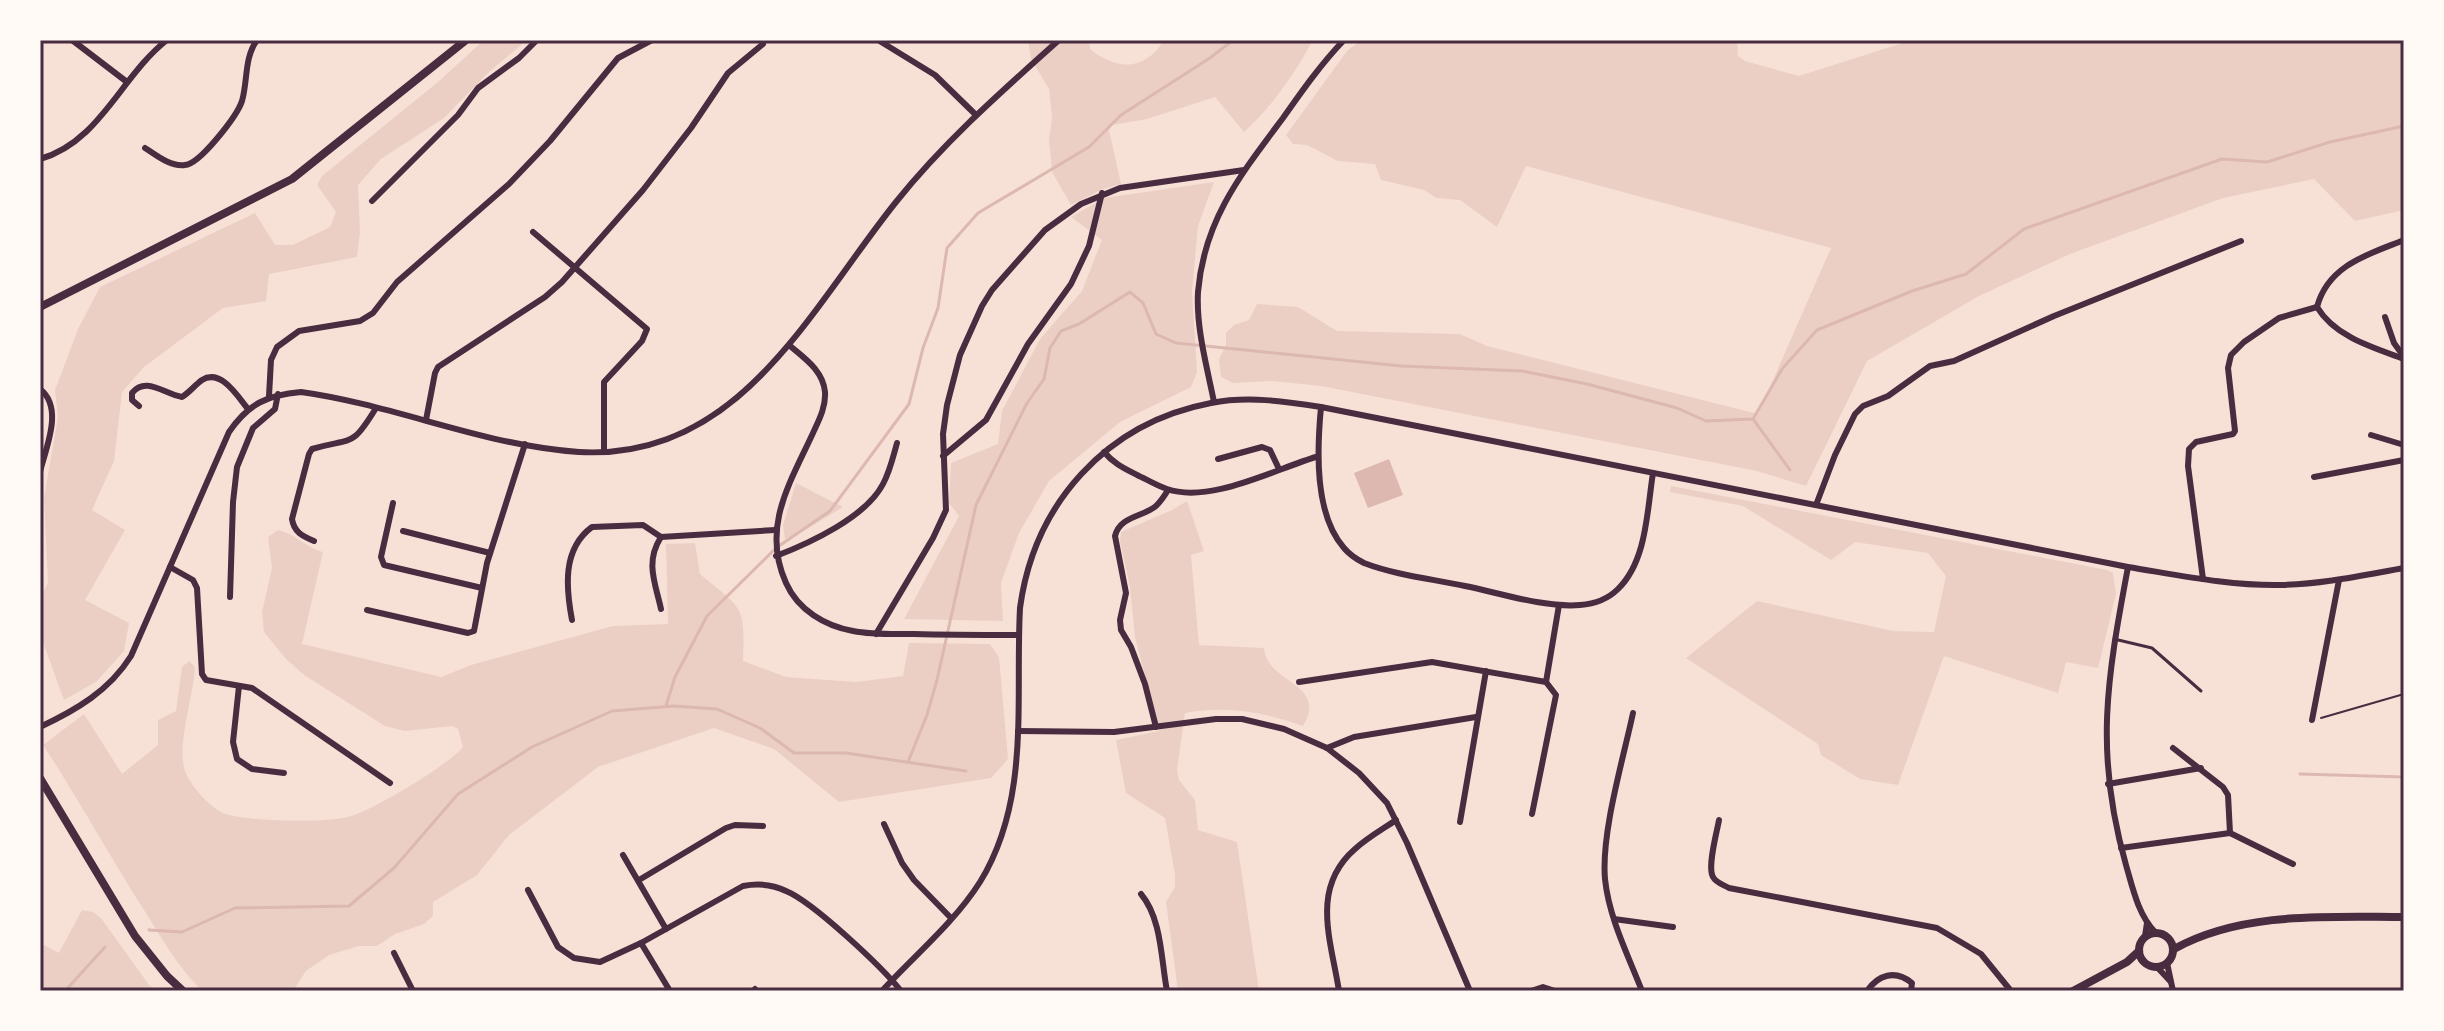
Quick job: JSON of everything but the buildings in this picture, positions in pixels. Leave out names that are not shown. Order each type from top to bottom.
[{"type":"street","points":[[72,40],[127,82]]},
{"type":"street","points":[[40,159],[68,147],[92,128],[127,82],[167,40]]},
{"type":"street","points":[[145,148],[175,165],[195,162],[238,109],[247,63],[257,40]]},
{"type":"street","points":[[40,307],[292,179],[466,40]]},
{"type":"street","points":[[372,201],[458,115],[478,88],[519,58],[537,40]]},
{"type":"street","points":[[269,396],[271,360],[277,347],[299,331],[360,321],[373,313],[397,282],[509,184],[542,150],[618,58],[652,40]]},
{"type":"street","points":[[878,40],[935,75],[976,115]]},
{"type":"street","points":[[40,727],[90,699],[119,676],[131,656],[229,432],[248,409],[269,396],[301,392],[525,444],[581,452],[653,443],[708,420],[759,379],[789,345],[896,202],[976,115],[1059,40]]},
{"type":"street","points":[[1214,402],[1199,316],[1200,277],[1209,235],[1224,201],[1244,170],[1344,40]]},
{"type":"street","points":[[426,420],[438,367],[545,297],[575,268],[643,190],[728,73],[763,44]]},
{"type":"street","points":[[876,634],[933,538],[946,510],[943,456],[947,405],[960,355],[992,290],[1045,230],[1102,193],[1244,170]]},
{"type":"street","points":[[943,456],[986,420],[1028,344],[1071,284],[1089,246],[1102,193]]},
{"type":"street","points":[[533,232],[647,329],[642,341],[604,382],[604,451]]},
{"type":"street","points":[[2317,307],[2326,286],[2346,265],[2404,240]]},
{"type":"street","points":[[1816,505],[1835,455],[1855,414],[1863,406],[1888,396],[1930,366],[1954,361],[2054,316],[2241,241]]},
{"type":"street","points":[[2317,307],[2322,315],[2353,339],[2404,358]]},
{"type":"street","points":[[2203,579],[2188,466],[2189,449],[2196,442],[2235,431],[2228,361],[2235,349],[2279,318],[2317,307]]},
{"type":"street","points":[[2385,317],[2394,343],[2404,358]]},
{"type":"street","points":[[789,345],[819,373],[825,394],[820,418],[781,504],[775,530],[776,556],[787,585],[806,610],[838,627],[876,634],[1019,635]]},
{"type":"street","points":[[139,406],[132,400],[137,386],[145,384],[176,396],[190,392],[205,379],[217,378],[224,381],[248,409]]},
{"type":"street","points":[[40,389],[49,397],[52,411],[40,472]]},
{"type":"street","points":[[230,597],[237,467],[253,428],[275,409],[278,394]]},
{"type":"street","points":[[882,991],[951,918],[981,880],[1007,822],[1014,794],[1023,585],[1037,540],[1069,488],[1104,452],[1161,417],[1214,402],[1271,400],[1321,407],[2128,567],[2203,579],[2283,585],[2339,580],[2404,568]]},
{"type":"street","points":[[1321,407],[1316,457],[1319,481],[1334,532],[1341,545],[1357,559],[1379,568],[1559,605],[1593,603],[1617,591],[1625,581],[1633,568],[1643,536],[1653,473]]},
{"type":"street","points":[[314,541],[298,534],[292,519],[309,454],[312,449],[349,442],[376,408]]},
{"type":"street","points":[[2371,435],[2404,445]]},
{"type":"street","points":[[776,556],[815,539],[874,498],[887,475],[897,443]]},
{"type":"street","points":[[367,610],[468,633],[474,631],[490,553],[525,444]]},
{"type":"street","points":[[1218,459],[1262,447],[1270,450],[1279,469]]},
{"type":"street","points":[[1104,452],[1113,463],[1168,490],[1196,492],[1215,489],[1316,457]]},
{"type":"street","points":[[2314,477],[2404,460]]},
{"type":"street","points":[[1156,727],[1145,684],[1121,630],[1125,582],[1115,536],[1125,521],[1156,506],[1168,490]]},
{"type":"street","points":[[393,503],[381,563],[482,588]]},
{"type":"street","points":[[572,620],[567,593],[568,568],[585,532],[601,525],[629,524],[643,525],[661,537],[775,530]]},
{"type":"street","points":[[403,531],[490,553]]},
{"type":"street","points":[[661,537],[651,563],[661,609]]},
{"type":"street","points":[[170,567],[193,580],[197,588],[202,674],[206,680],[252,688],[390,783]]},
{"type":"street","points":[[2128,567],[2114,639],[2105,718],[2108,784],[2136,901],[2147,923],[2155,932],[2170,939],[2174,949]]},
{"type":"street","points":[[2312,720],[2339,580]]},
{"type":"street","points":[[1546,682],[1559,605]]},
{"type":"street","points":[[1299,682],[1432,662],[1546,682],[1556,695],[1532,814]]},
{"type":"street","points":[[1460,822],[1486,671]]},
{"type":"street","points":[[239,686],[233,742],[237,759],[252,769],[284,773]]},
{"type":"street","points":[[1633,713],[1606,845],[1605,879],[1614,919],[1642,991]]},
{"type":"street","points":[[1327,748],[1354,737],[1476,717]]},
{"type":"street","points":[[1018,731],[1114,732],[1216,719],[1242,719],[1284,729],[1327,748],[1378,791],[1396,820],[1470,991]]},
{"type":"street","points":[[2173,748],[2223,787],[2228,795],[2230,833]]},
{"type":"street","points":[[2108,784],[2201,768]]},
{"type":"street","points":[[40,778],[135,936],[183,991]]},
{"type":"street","points":[[1339,991],[1327,916],[1326,899],[1330,880],[1355,848],[1396,820]]},
{"type":"street","points":[[1719,820],[1710,868],[1713,878],[1720,883],[1729,888],[1937,928],[1981,954],[2011,991]]},
{"type":"street","points":[[884,824],[902,863],[914,880],[951,918]]},
{"type":"street","points":[[639,880],[726,828],[735,825],[763,826]]},
{"type":"street","points":[[2121,848],[2230,833],[2293,864]]},
{"type":"street","points":[[623,855],[666,929]]},
{"type":"street","points":[[528,890],[558,947],[574,958],[600,962],[641,943],[743,886],[759,883],[773,886],[799,898],[901,991]]},
{"type":"street","points":[[1141,894],[1150,904],[1167,991]]},
{"type":"street","points":[[2173,991],[2167,963],[2174,949],[2192,939],[2226,929],[2297,919],[2404,917]]},
{"type":"street","points":[[1614,919],[1673,927]]},
{"type":"street","points":[[2073,991],[2127,962],[2139,951],[2147,923]]},
{"type":"street","points":[[2145,936],[2155,932]]},
{"type":"street","points":[[2170,939],[2192,939]]},
{"type":"street","points":[[641,943],[670,991]]},
{"type":"street","points":[[2139,951],[2143,961]]},
{"type":"street","points":[[394,953],[413,991]]},
{"type":"street","points":[[2127,962],[2143,961],[2157,967],[2170,981]]},
{"type":"street","points":[[2157,967],[2167,963]]},
{"type":"street","points":[[1869,991],[1878,978],[1892,975],[1908,979],[1912,983],[1911,991]]},
{"type":"street","points":[[1531,991],[1543,987],[1555,991]]},
{"type":"lane","points":[[2114,639],[2152,648],[2201,691]]},
{"type":"path","points":[[2312,720],[2404,694]]},
{"type":"shaded area","points":[[484,40],[527,40],[489,72],[444,118],[381,159],[358,185],[360,233],[357,257],[269,274],[266,301],[223,308],[144,367],[122,392],[114,461],[92,510],[125,530],[85,600],[129,623],[124,651],[96,682],[64,700],[40,634],[40,598],[48,583],[44,498],[58,417],[55,390],[78,329],[100,287],[255,213],[275,245],[293,245],[330,227],[336,212],[317,185],[322,176],[438,82]]},
{"type":"shaded area","points":[[1028,40],[1089,40],[1090,49],[1100,56],[1120,64],[1130,64],[1148,58],[1164,40],[1313,40],[1282,89],[1244,132],[1215,97],[1147,119],[1112,125],[1109,130],[1121,184],[1071,205],[1052,172],[1049,89],[1031,59]]},
{"type":"shaded area","points":[[1361,40],[1737,40],[1738,56],[1745,61],[1799,76],[1912,40],[2404,40],[2404,210],[2355,221],[2314,179],[2223,198],[2070,254],[1979,296],[1867,361],[1806,486],[1757,471],[1321,386],[1273,381],[1233,383],[1221,377],[1219,359],[1226,345],[1226,333],[1234,325],[1249,320],[1257,304],[1298,307],[1337,331],[1460,334],[1487,346],[1758,414],[1831,248],[1526,166],[1497,227],[1460,200],[1436,198],[1424,190],[1381,180],[1375,164],[1338,161],[1307,145],[1293,144],[1286,135],[1347,51]]},
{"type":"shaded area","points":[[1214,182],[1198,226],[1192,292],[1197,372],[1191,387],[1120,422],[1049,481],[1019,533],[1001,583],[1003,621],[904,619],[959,516],[949,503],[951,463],[998,444],[1002,411],[1040,339],[1082,291],[1102,240],[1071,217],[1104,198]]},
{"type":"shaded area","points":[[1389,459],[1403,495],[1368,508],[1354,473]]},
{"type":"shaded area","points":[[796,483],[843,507],[785,539],[783,525]]},
{"type":"shaded area","points":[[1671,486],[2107,570],[2113,573],[2116,594],[2098,668],[2066,662],[2058,693],[1944,656],[1898,785],[1860,779],[1821,755],[1818,744],[1686,658],[1757,601],[1893,631],[1934,632],[1946,576],[1928,553],[1855,542],[1831,560],[1743,506],[1670,492]]},
{"type":"shaded area","points":[[1187,501],[1204,551],[1191,555],[1199,645],[1264,648],[1275,669],[1303,692],[1308,701],[1309,712],[1303,726],[1245,711],[1185,713],[1177,770],[1179,780],[1195,800],[1198,830],[1237,842],[1259,991],[1178,991],[1166,902],[1175,887],[1175,875],[1165,818],[1126,793],[1116,740],[1159,731],[1135,637],[1121,532]]},
{"type":"shaded area","points":[[278,530],[323,552],[302,644],[441,677],[471,665],[613,626],[668,624],[666,544],[695,543],[700,574],[733,602],[742,618],[743,661],[786,677],[856,682],[903,676],[909,643],[990,644],[999,657],[1008,759],[991,778],[839,802],[774,749],[714,728],[598,767],[509,835],[477,875],[433,902],[433,916],[424,924],[395,934],[377,946],[359,946],[329,955],[306,971],[293,991],[202,991],[164,942],[43,745],[84,714],[122,774],[158,745],[158,720],[176,711],[182,667],[189,661],[195,667],[184,738],[184,765],[193,786],[221,812],[246,818],[284,820],[348,817],[408,787],[463,747],[458,729],[452,726],[405,731],[385,726],[304,675],[286,659],[264,632],[262,612],[272,568],[268,537]]},
{"type":"shaded area","points":[[82,910],[93,912],[101,918],[149,985],[157,991],[40,991],[40,943],[59,953]]},
{"type":"waterway","points":[[666,706],[675,677],[707,616],[776,548],[830,511],[909,404],[923,348],[938,308],[947,248],[978,213],[1089,147],[1121,115],[1233,40]]},
{"type":"waterway","points":[[908,762],[937,680],[976,505],[1027,403],[1044,379],[1050,348],[1061,331],[1079,324],[1130,292],[1143,303],[1156,334],[1176,343],[1401,366],[1522,371],[1587,384],[1677,408],[1706,421],[1753,419],[1782,369],[1817,330],[1912,291],[1966,274],[2024,229],[2222,159],[2267,162],[2330,142],[2404,126]]},
{"type":"waterway","points":[[1753,419],[1790,470]]},
{"type":"waterway","points":[[149,930],[182,932],[235,908],[349,906],[394,868],[458,794],[532,747],[612,711],[674,706],[717,709],[760,728],[794,753],[846,753],[966,771]]},
{"type":"waterway","points":[[2300,774],[2404,777]]},
{"type":"waterway","points":[[65,991],[105,947]]}]
